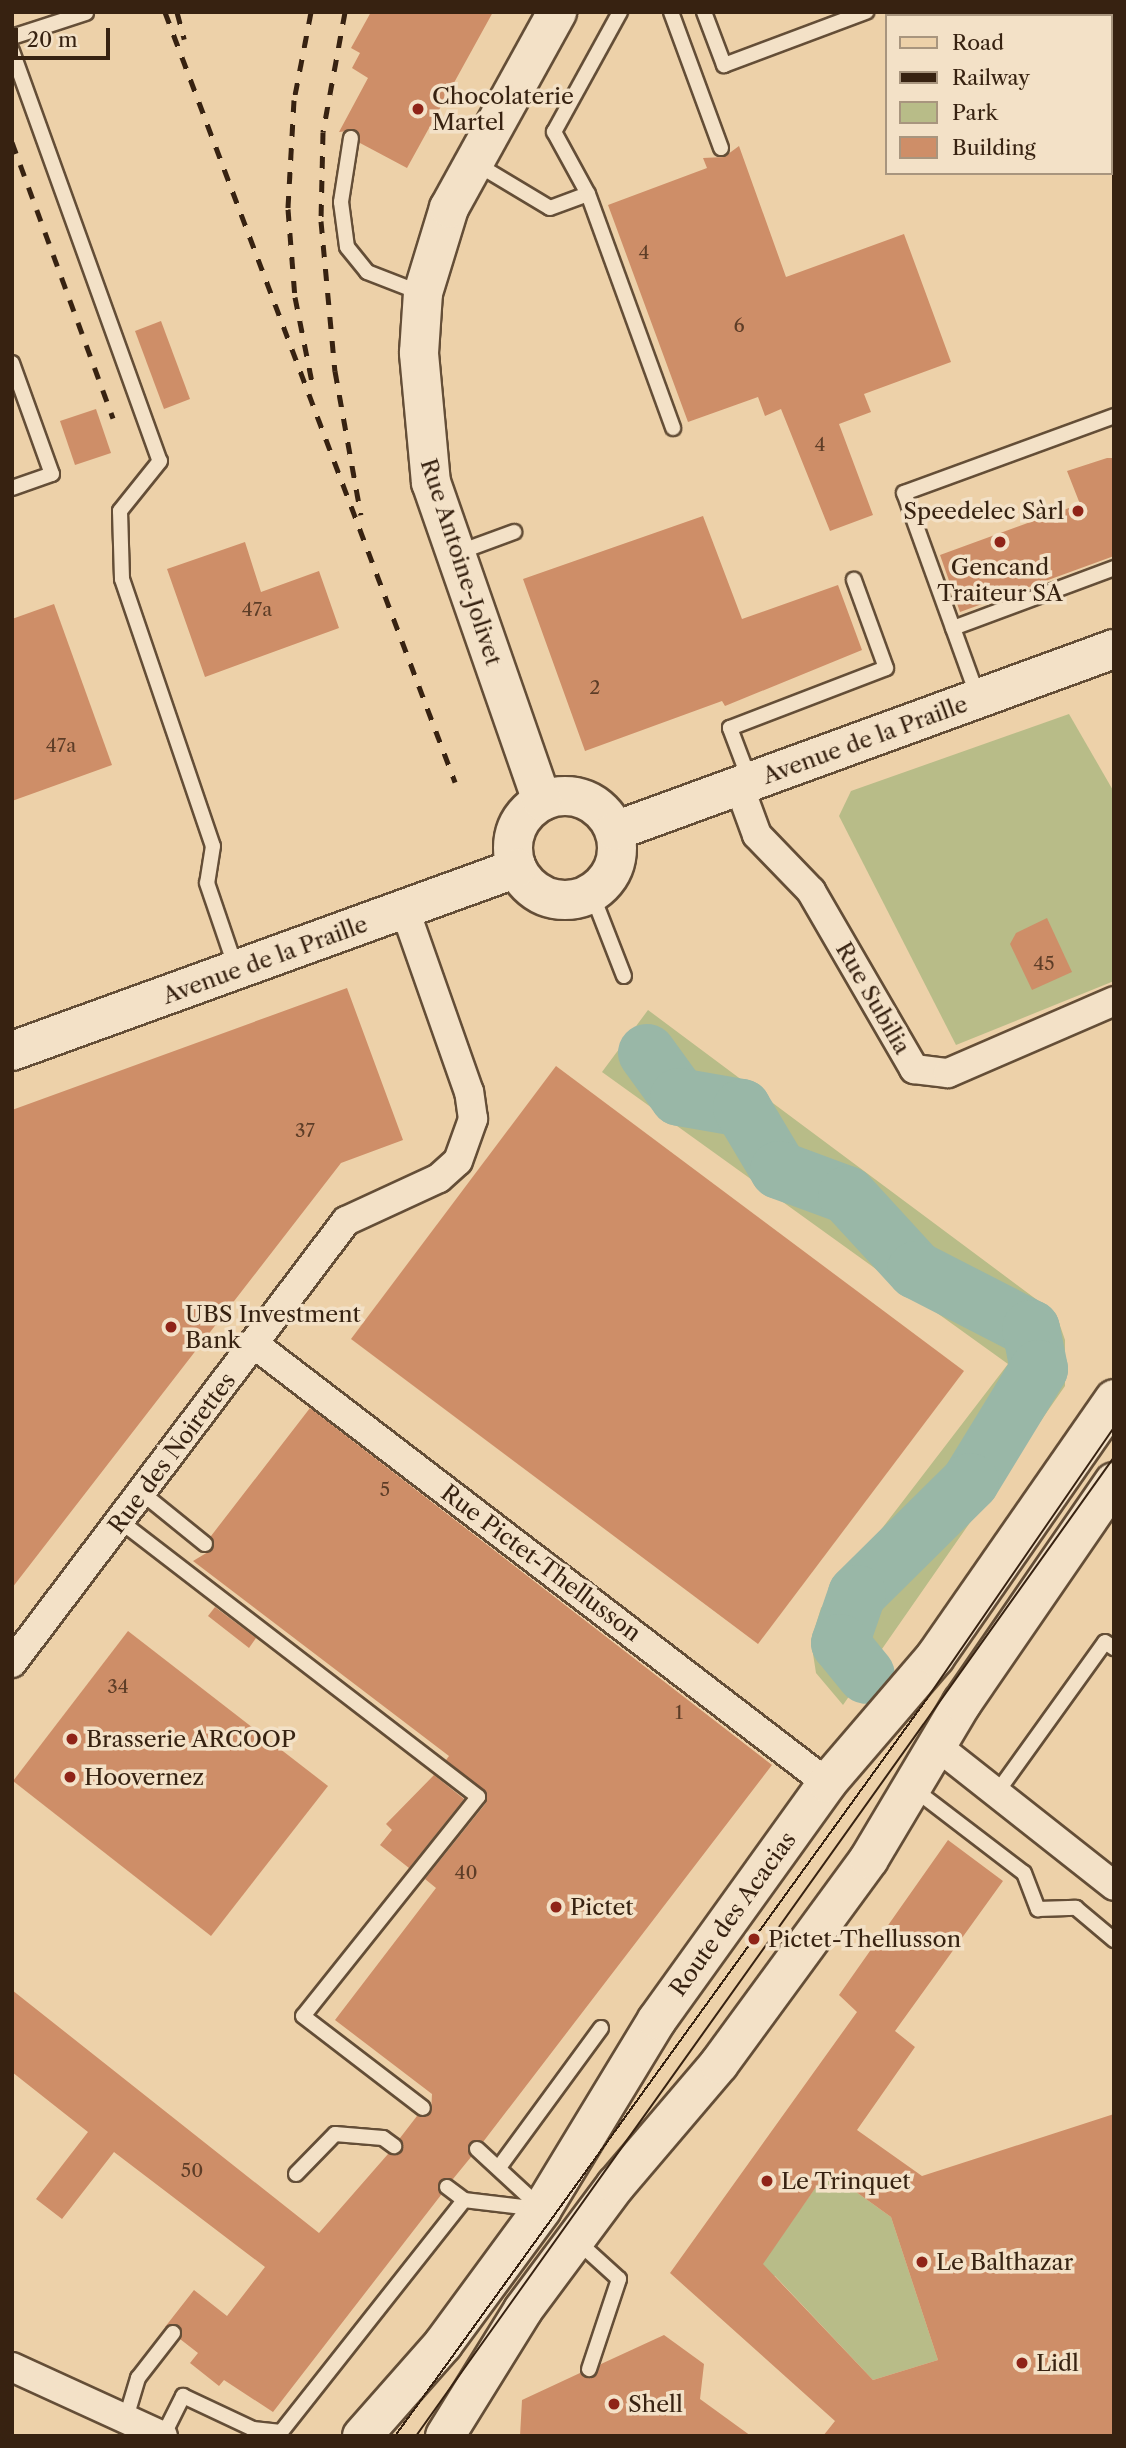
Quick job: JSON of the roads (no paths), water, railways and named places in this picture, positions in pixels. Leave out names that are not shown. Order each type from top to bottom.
[{"type":"main road","name":"Rue Antoine-Jolivet","points":[[542,801],[456,554],[422,438],[423,293],[436,240],[471,161],[557,12]]},
{"type":"main road","name":"Avenue de la Praille","points":[[615,831],[1114,649]]},
{"type":"main road","points":[[582,799],[602,810],[615,831],[616,862],[592,894],[545,896],[517,868],[519,823],[542,801],[582,799]]},
{"type":"main road","name":"Avenue de la Praille","points":[[12,1051],[517,868]]},
{"type":"main road","name":"Route des Acacias","points":[[362,2436],[443,2344],[542,2209],[681,1967],[827,1783],[935,1657],[1114,1399]]},
{"type":"main road","points":[[445,2436],[482,2370],[575,2239],[719,2064],[869,1859],[937,1746],[1114,1482]]},
{"type":"street","name":"Rue Subilia","points":[[745,784],[757,835],[811,891],[914,1069],[948,1073],[1114,1001]]},
{"type":"street","name":"Rue des Noirettes","points":[[12,1663],[346,1221],[439,1178],[468,1141],[469,1092],[404,910]]},
{"type":"street","name":"Rue Pictet-Thellusson","points":[[254,1344],[827,1783]]},
{"type":"street","points":[[937,1746],[998,1791],[1114,1886]]},
{"type":"street","points":[[12,2367],[163,2436]]},
{"type":"lane","points":[[620,12],[554,132],[588,194],[673,428]]},
{"type":"lane","points":[[671,12],[721,148]]},
{"type":"lane","points":[[704,12],[724,65],[870,16]]},
{"type":"lane","points":[[12,37],[86,13]]},
{"type":"lane","points":[[12,51],[160,461],[120,511],[122,579],[213,846],[207,883],[237,970]]},
{"type":"lane","points":[[351,138],[341,202],[347,247],[367,272],[423,293]]},
{"type":"lane","points":[[471,161],[550,208],[588,194]]},
{"type":"lane","points":[[12,363],[52,474],[12,488]]},
{"type":"lane","points":[[978,699],[905,493],[1114,416]]},
{"type":"lane","points":[[456,554],[514,531]]},
{"type":"lane","points":[[953,628],[1114,568]]},
{"type":"lane","points":[[745,784],[730,728],[886,668],[854,580]]},
{"type":"lane","points":[[592,894],[624,976]]},
{"type":"lane","points":[[142,1493],[205,1544]]},
{"type":"lane","points":[[120,1521],[478,1797],[303,2016],[423,2108]]},
{"type":"lane","points":[[998,1791],[1105,1642],[1114,1648]]},
{"type":"lane","points":[[912,1788],[1024,1873],[1038,1909],[1076,1908],[1114,1940]]},
{"type":"lane","points":[[500,2166],[601,2028]]},
{"type":"lane","points":[[296,2175],[335,2134],[383,2138],[394,2146]]},
{"type":"lane","points":[[477,2149],[500,2166],[542,2209]]},
{"type":"lane","points":[[447,2187],[464,2200],[542,2209]]},
{"type":"lane","points":[[163,2436],[183,2396],[253,2429],[281,2432],[464,2200]]},
{"type":"lane","points":[[575,2239],[619,2280],[589,2369]]},
{"type":"lane","points":[[126,2418],[138,2378],[173,2333]]},
{"type":"waterway","points":[[647,1053],[679,1097],[742,1108],[779,1170],[847,1195],[916,1270],[1031,1329],[1039,1369],[970,1482],[857,1594],[840,1643],[866,1675]]},
{"type":"tram line","points":[[395,2436],[926,1700],[1114,1427]]},
{"type":"tram line","points":[[416,2436],[1114,1457]]},
{"type":"railway","points":[[165,12],[455,782]]},
{"type":"railway","points":[[177,12],[184,39]]},
{"type":"railway","points":[[311,12],[294,100],[288,209],[295,297],[312,382]]},
{"type":"railway","points":[[345,12],[323,132],[321,221],[335,371],[361,515]]},
{"type":"railway","points":[[12,142],[113,418]]},
{"type":"place","name":"Chocolaterie Martel","points":[[418,109]]},
{"type":"place","name":"Speedelec Sàrl","points":[[1078,511]]},
{"type":"place","name":"Gencand Traiteur SA","points":[[1000,542]]},
{"type":"place","name":"UBS Investment Bank","points":[[171,1327]]},
{"type":"place","name":"Brasserie ARCOOP","points":[[72,1739]]},
{"type":"place","name":"Hoovernez","points":[[70,1777]]},
{"type":"place","name":"Pictet","points":[[556,1907]]},
{"type":"place","name":"Pictet-Thellusson","points":[[754,1939]]},
{"type":"place","name":"Le Trinquet","points":[[767,2181]]},
{"type":"place","name":"Le Balthazar","points":[[922,2262]]},
{"type":"place","name":"Lidl","points":[[1022,2363]]},
{"type":"place","name":"Shell","points":[[614,2404]]}]
